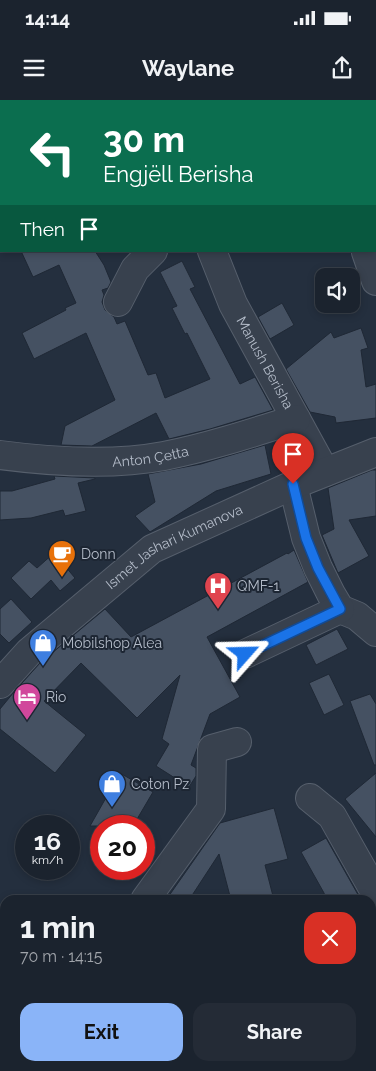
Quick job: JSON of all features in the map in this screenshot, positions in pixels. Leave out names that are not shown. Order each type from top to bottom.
[{"type":"street","points":[[118,302],[135,269],[152,252]]},
{"type":"street","name":"Manush Berisha","points":[[212,252],[233,304],[325,472]]},
{"type":"street","points":[[366,252],[376,281]]},
{"type":"street","name":"Anton Çetta","points":[[0,455],[110,462],[162,456],[226,441],[296,419]]},
{"type":"street","name":"Ismet Jashari Kumanova","points":[[0,684],[29,652],[152,549],[293,484],[376,452]]},
{"type":"street","points":[[293,484],[306,538],[318,568],[340,609],[357,616],[376,632]]},
{"type":"street","points":[[245,654],[340,609]]},
{"type":"street","points":[[149,895],[211,809],[212,749],[237,742]]},
{"type":"street","points":[[310,798],[332,816],[376,894]]},
{"type":"building","points":[[21,252],[96,252],[104,265],[111,282],[108,288],[102,290],[104,295],[102,302],[105,310],[114,317],[117,324],[125,321],[148,375],[156,373],[165,398],[210,379],[172,308],[177,306],[160,272],[182,261],[195,287],[190,289],[240,384],[255,377],[273,410],[169,439],[156,413],[92,446],[61,445],[65,426],[115,400],[86,333],[34,359],[22,333],[76,303],[59,265],[33,277]]},
{"type":"building","points":[[282,303],[294,325],[270,339],[258,317]]},
{"type":"building","points":[[361,328],[368,348],[361,350],[366,387],[376,384],[376,418],[336,423],[335,417],[310,412],[286,369],[331,332],[334,338]]},
{"type":"building","points":[[265,445],[271,474],[216,491],[150,532],[135,516],[155,502],[148,474],[201,464]]},
{"type":"building","points":[[376,470],[376,516],[349,520],[369,556],[338,573],[322,535],[334,529],[328,488]]},
{"type":"building","points":[[54,476],[95,478],[78,483],[86,511],[65,516],[63,510],[31,518],[0,520],[0,491],[12,491],[55,479]]},
{"type":"building","points":[[294,550],[308,582],[207,637],[240,697],[210,714],[191,765],[196,768],[196,776],[189,787],[156,766],[169,744],[162,739],[180,675],[137,718],[81,663],[44,701],[86,735],[55,773],[0,729],[0,709],[14,692],[40,663],[105,609],[131,637]]},
{"type":"building","points":[[54,553],[75,578],[60,591],[51,580],[31,599],[11,578],[29,561],[37,568]]},
{"type":"building","points":[[11,599],[32,622],[9,643],[0,634],[0,609]]},
{"type":"building","points":[[337,629],[348,649],[316,665],[306,645]]},
{"type":"building","points":[[329,674],[344,705],[324,715],[309,683]]},
{"type":"building","points":[[370,694],[376,704],[376,765],[374,765],[350,701]]},
{"type":"building","points":[[120,773],[153,792],[139,815],[96,815]]},
{"type":"building","points":[[376,773],[376,837],[345,799]]},
{"type":"building","points":[[274,808],[288,859],[265,865],[273,895],[230,895],[219,854],[192,895],[170,895],[220,823]]},
{"type":"building","points":[[326,838],[358,895],[325,895],[301,852]]},
{"type":"place","name":"Donn","points":[[62,578]]},
{"type":"place","name":"QMF-1","points":[[218,610]]},
{"type":"place","name":"Mobilshop Alea","points":[[43,667]]},
{"type":"place","name":"Rio","points":[[27,721]]},
{"type":"place","name":"Coton Pz","points":[[112,808]]},
{"type":"route","points":[[245,654],[340,609],[318,568],[306,538],[293,484]]}]
